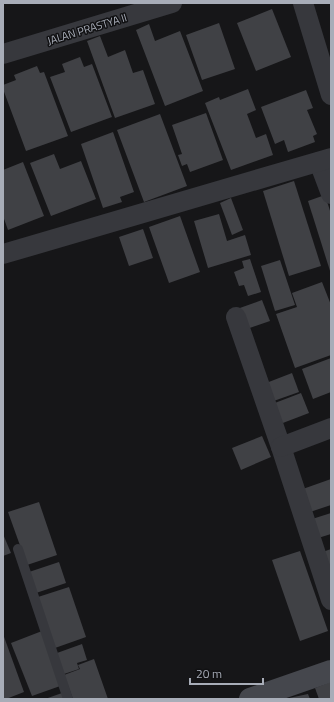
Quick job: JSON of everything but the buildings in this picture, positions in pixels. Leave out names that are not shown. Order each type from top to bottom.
[{"type":"main road","points":[[250,699],[331,671]]},
{"type":"street","name":"JALAN PRASTYA II","points":[[3,54],[172,3]]},
{"type":"street","points":[[303,3],[331,95]]},
{"type":"street","points":[[3,254],[325,160],[331,194]]},
{"type":"street","points":[[236,317],[281,447],[331,600]]},
{"type":"street","points":[[281,447],[331,428]]},
{"type":"lane","points":[[18,549],[68,699]]}]
